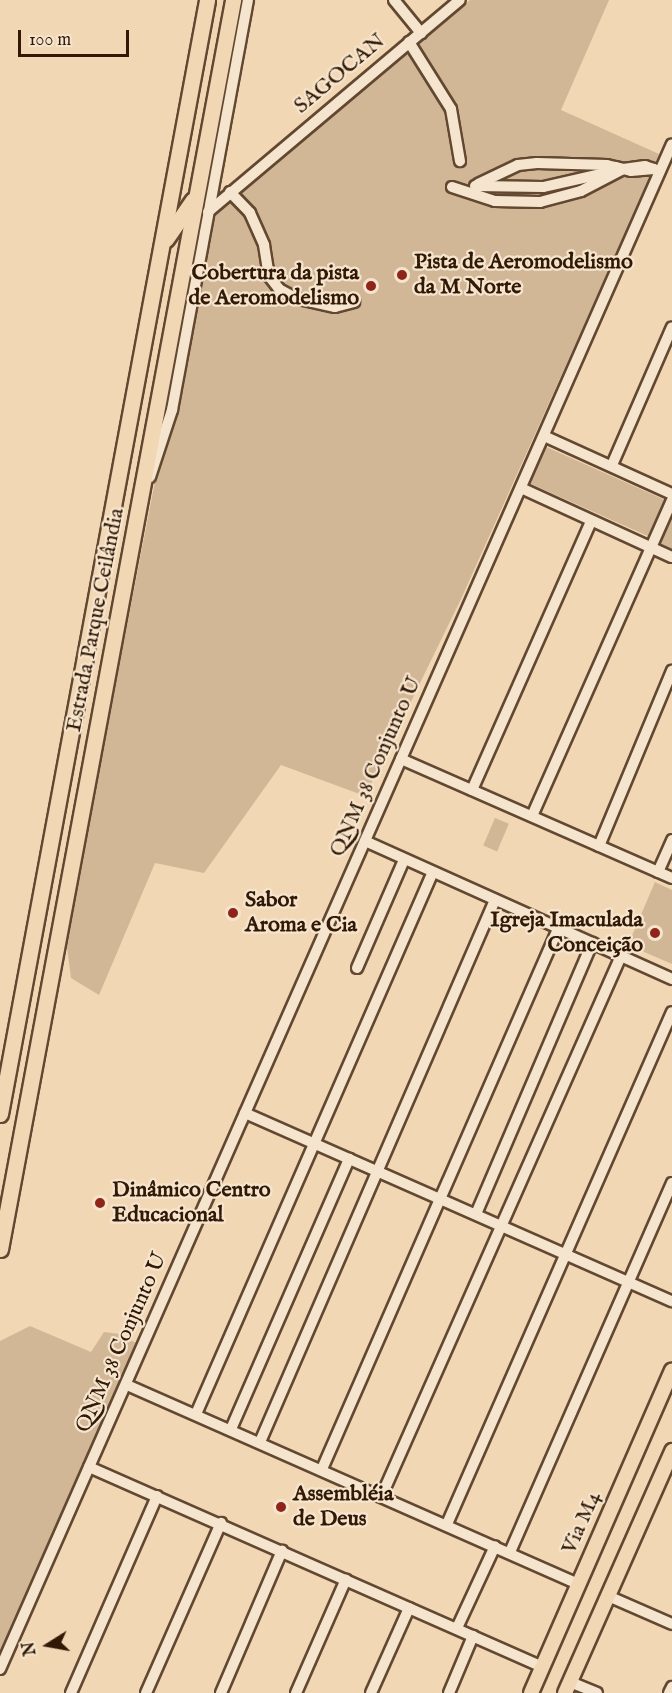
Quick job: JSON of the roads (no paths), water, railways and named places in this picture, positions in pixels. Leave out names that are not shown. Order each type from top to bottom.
[{"type":"highway","name":"Estrada Parque Ceilândia","points":[[0,1114],[207,0]]},
{"type":"highway","name":"Estrada Parque Ceilândia","points":[[0,1249],[72,854],[143,497],[233,0]]},
{"type":"highway","points":[[161,247],[181,219],[200,182]]},
{"type":"highway","points":[[173,184],[187,250]]},
{"type":"highway","points":[[50,847],[57,859],[65,860],[72,854]]},
{"type":"main road","name":"Via M4","points":[[531,1693],[672,1371]]},
{"type":"main road","points":[[568,1688],[672,1451]]},
{"type":"street","points":[[143,497],[172,411],[248,0]]},
{"type":"street","points":[[394,0],[421,33]]},
{"type":"street","name":"SAGOCAN","points":[[208,212],[460,0]]},
{"type":"street","points":[[409,42],[451,109],[460,161]]},
{"type":"street","name":"QNM 38 Conjunto U","points":[[0,1669],[544,436],[667,169],[672,144]]},
{"type":"street","points":[[480,185],[527,164],[590,164],[623,169]]},
{"type":"street","points":[[623,169],[581,191],[540,202],[495,201],[452,187],[480,185],[543,188],[623,169]]},
{"type":"street","points":[[215,178],[227,184],[245,179]]},
{"type":"street","points":[[230,192],[250,213],[264,245],[269,276],[279,289],[295,298],[335,307],[354,302]]},
{"type":"street","points":[[612,465],[672,327]]},
{"type":"street","points":[[544,436],[672,494]]},
{"type":"street","points":[[521,488],[672,557]]},
{"type":"street","points":[[532,816],[672,500]]},
{"type":"street","points":[[472,790],[591,521]]},
{"type":"street","points":[[598,846],[672,671]]},
{"type":"street","points":[[401,759],[672,878]]},
{"type":"street","points":[[658,872],[672,840]]},
{"type":"street","points":[[365,841],[672,979]]},
{"type":"street","points":[[357,968],[404,860]]},
{"type":"street","points":[[196,1414],[432,873]]},
{"type":"street","points":[[260,1442],[495,900]]},
{"type":"street","points":[[322,1469],[558,929]]},
{"type":"street","points":[[476,1214],[592,943]]},
{"type":"street","points":[[382,1495],[621,956]]},
{"type":"street","points":[[447,1524],[672,1012]]},
{"type":"street","points":[[245,1113],[672,1301]]},
{"type":"street","points":[[231,1429],[349,1159]]},
{"type":"street","points":[[510,1552],[672,1183]]},
{"type":"street","points":[[127,1385],[382,1495],[579,1584]]},
{"type":"street","points":[[89,1467],[221,1523],[543,1667]]},
{"type":"street","points":[[71,1693],[157,1496]]},
{"type":"street","points":[[146,1693],[221,1523]]},
{"type":"street","points":[[457,1628],[495,1546]]},
{"type":"street","points":[[221,1693],[282,1551]]},
{"type":"street","points":[[296,1693],[346,1579]]},
{"type":"street","points":[[608,1596],[672,1624]]},
{"type":"street","points":[[371,1693],[409,1608]]},
{"type":"street","points":[[449,1693],[473,1636]]},
{"type":"street","points":[[669,1693],[672,1687]]},
{"type":"street","points":[[568,1688],[597,1693]]},
{"type":"place","name":"Pista de Aeromodelismo da M Norte","points":[[402,275]]},
{"type":"place","name":"Cobertura da pista de Aeromodelismo","points":[[371,286]]},
{"type":"place","name":"Sabor Aroma e Cia","points":[[233,913]]},
{"type":"place","name":"Igreja Imaculada Conceição","points":[[655,933]]},
{"type":"place","name":"Dinâmico Centro Educacional","points":[[100,1203]]},
{"type":"place","name":"Assembléia de Deus","points":[[281,1507]]}]
